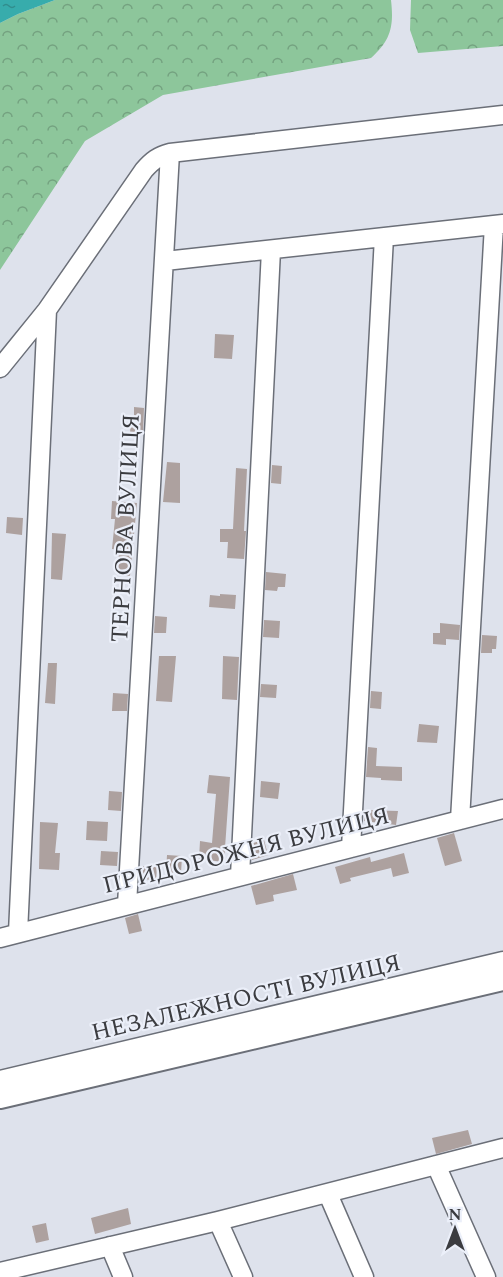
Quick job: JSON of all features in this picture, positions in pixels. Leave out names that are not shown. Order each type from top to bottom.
[{"type":"main road","points":[[0,1097],[503,979]]},
{"type":"street","points":[[0,368],[47,310],[144,170],[159,156],[503,115]]},
{"type":"street","name":"ТЕРНОВА ВУЛИЦЯ","points":[[127,905],[170,153]]},
{"type":"street","points":[[165,261],[498,225],[460,820]]},
{"type":"street","points":[[351,848],[384,237]]},
{"type":"street","points":[[240,876],[271,250]]},
{"type":"street","points":[[18,933],[47,310]]},
{"type":"street","name":"ПРИДОРОЖНЯ ВУЛИЦЯ","points":[[0,938],[503,809]]},
{"type":"street","name":"НЕЗАЛЕЖНОСТІ ВУЛИЦЯ","points":[[0,1080],[503,961]]},
{"type":"street","points":[[0,1272],[328,1194],[503,1148]]},
{"type":"street","points":[[436,1166],[486,1277]]},
{"type":"street","points":[[328,1194],[364,1277]]},
{"type":"street","points":[[218,1221],[243,1277]]},
{"type":"street","points":[[110,1246],[123,1277]]},
{"type":"green space","points":[[55,0],[391,0],[392,18],[387,39],[371,58],[163,95],[85,141],[0,270],[0,23]]},
{"type":"green space","points":[[411,0],[503,0],[503,46],[418,53],[410,30]]},
{"type":"water","points":[[0,0],[55,0],[0,23]]},
{"type":"building","points":[[215,334],[234,335],[232,359],[214,358]]},
{"type":"building","points":[[134,407],[144,408],[143,434],[130,433],[131,420],[134,420]]},
{"type":"building","points":[[167,462],[180,463],[180,503],[163,502]]},
{"type":"building","points":[[272,465],[282,466],[281,484],[271,483]]},
{"type":"building","points":[[236,468],[247,469],[244,559],[227,558],[228,542],[220,542],[220,529],[233,529]]},
{"type":"building","points":[[112,501],[137,503],[130,576],[118,575],[119,550],[112,549],[115,519],[111,519]]},
{"type":"building","points":[[7,517],[23,518],[22,535],[6,533]]},
{"type":"building","points":[[52,533],[66,534],[62,580],[51,579]]},
{"type":"building","points":[[266,572],[286,574],[285,587],[278,587],[277,591],[265,590]]},
{"type":"building","points":[[220,594],[236,595],[235,609],[209,607],[210,595],[220,596]]},
{"type":"building","points":[[155,616],[167,617],[166,633],[154,633]]},
{"type":"building","points":[[264,620],[280,621],[279,638],[263,637]]},
{"type":"building","points":[[440,623],[460,625],[459,640],[446,639],[446,645],[433,644],[433,633],[440,633]]},
{"type":"building","points":[[482,635],[497,636],[496,649],[492,649],[492,653],[481,653]]},
{"type":"building","points":[[159,656],[176,656],[172,702],[156,701]]},
{"type":"building","points":[[223,656],[239,657],[237,700],[222,699]]},
{"type":"building","points":[[48,663],[57,663],[55,704],[45,703]]},
{"type":"building","points":[[261,684],[277,685],[276,698],[260,697]]},
{"type":"building","points":[[371,691],[382,692],[381,709],[370,708]]},
{"type":"building","points":[[113,693],[128,694],[127,711],[112,711]]},
{"type":"building","points":[[419,724],[439,726],[437,743],[417,742]]},
{"type":"building","points":[[368,747],[377,748],[376,766],[402,767],[402,781],[366,777]]},
{"type":"building","points":[[209,775],[230,777],[224,862],[199,859],[200,841],[212,843],[216,794],[207,793]]},
{"type":"building","points":[[261,781],[280,783],[278,799],[260,797]]},
{"type":"building","points":[[109,791],[122,792],[121,811],[108,810]]},
{"type":"building","points":[[364,810],[398,811],[396,825],[364,821]]},
{"type":"building","points":[[87,821],[108,822],[107,841],[86,840]]},
{"type":"building","points":[[40,822],[58,823],[55,853],[60,853],[59,870],[39,869]]},
{"type":"building","points":[[454,833],[462,861],[445,866],[437,838]]},
{"type":"building","points":[[264,840],[268,855],[252,860],[253,843]]},
{"type":"building","points":[[101,851],[118,852],[117,866],[100,865]]},
{"type":"building","points":[[404,853],[409,873],[393,877],[391,868],[350,878],[351,881],[340,884],[335,867],[370,857],[371,862]]},
{"type":"building","points":[[167,855],[182,856],[181,873],[166,872]]},
{"type":"building","points":[[143,866],[157,867],[156,880],[142,879]]},
{"type":"building","points":[[293,874],[297,890],[273,895],[274,901],[256,905],[251,886]]},
{"type":"building","points":[[138,914],[142,931],[129,934],[125,918]]},
{"type":"building","points":[[468,1130],[472,1144],[436,1154],[432,1138]]},
{"type":"building","points":[[128,1208],[131,1224],[95,1234],[91,1218]]},
{"type":"building","points":[[46,1223],[49,1240],[36,1243],[32,1226]]}]
